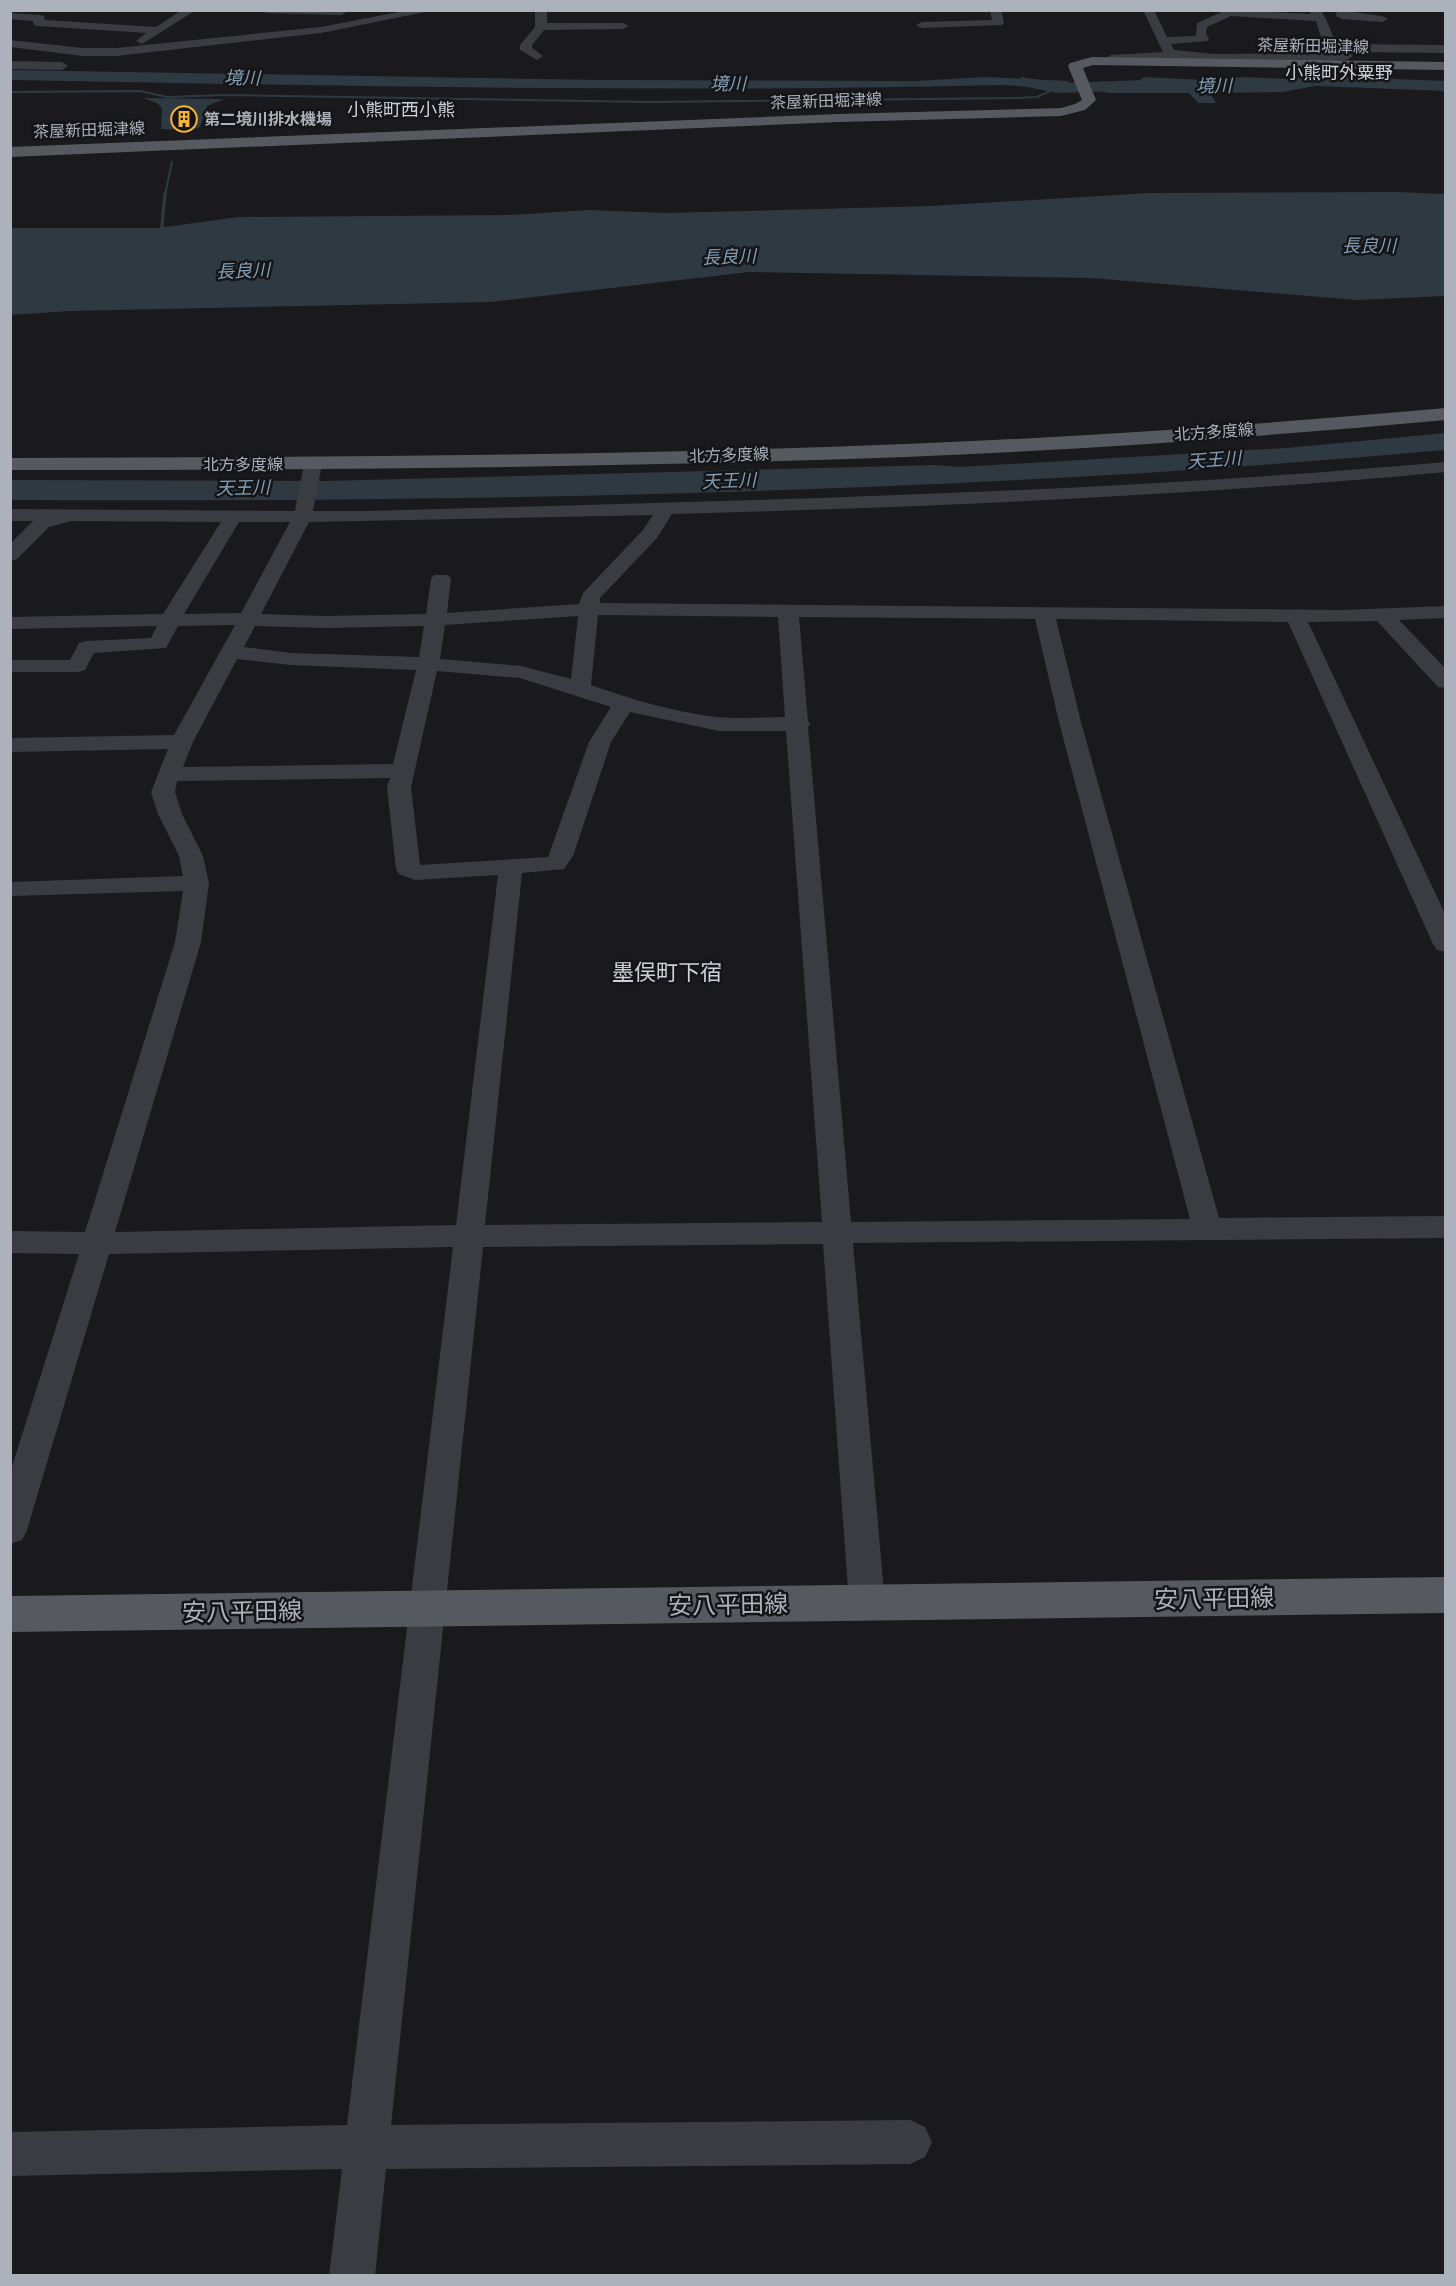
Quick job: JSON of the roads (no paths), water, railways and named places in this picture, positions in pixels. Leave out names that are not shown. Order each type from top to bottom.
[{"type":"main road","name":"茶屋新田堀津線","points":[[11,152],[783,120],[1067,111],[1085,105],[1089,100],[1075,66],[1092,61],[1446,66]]},
{"type":"main road","name":"北方多度線","points":[[10,464],[313,468],[761,455],[993,446],[1301,427],[1446,414]]},
{"type":"main road","name":"安八平田線","points":[[10,1614],[1446,1595]]},
{"type":"street","points":[[135,50],[140,42],[191,10]]},
{"type":"street","points":[[266,10],[396,12],[430,10]]},
{"type":"street","points":[[537,56],[526,50],[526,45],[541,27],[541,10]]},
{"type":"street","points":[[922,25],[998,23],[995,10]]},
{"type":"street","points":[[1148,10],[1169,52],[1175,55]]},
{"type":"street","points":[[1343,10],[1342,16],[1382,19]]},
{"type":"street","points":[[10,43],[83,52],[135,50],[321,30],[396,12]]},
{"type":"street","points":[[1092,61],[1175,55],[1218,58],[1347,56],[1340,48],[1324,40],[1317,14],[1282,16],[1229,12],[1201,26],[1200,33],[1208,39],[1218,58]]},
{"type":"street","points":[[1251,29],[1253,15]]},
{"type":"street","points":[[10,16],[40,18],[38,23]]},
{"type":"street","points":[[1282,16],[1284,30]]},
{"type":"street","points":[[107,26],[125,18]]},
{"type":"street","points":[[20,29],[38,23],[158,31]]},
{"type":"street","points":[[541,27],[623,26]]},
{"type":"street","points":[[209,41],[218,29]]},
{"type":"street","points":[[1163,41],[1208,39]]},
{"type":"street","points":[[150,59],[159,52],[160,47]]},
{"type":"street","points":[[1340,48],[1446,49]]},
{"type":"street","points":[[10,65],[70,66]]},
{"type":"street","points":[[10,515],[233,517],[862,503],[1324,478],[1446,467]]},
{"type":"street","points":[[10,1530],[188,942],[197,883],[191,856],[170,814],[163,792],[168,774],[182,742],[246,620],[294,535],[302,514],[313,468]]},
{"type":"street","points":[[578,688],[581,684],[590,597],[650,534],[667,508]]},
{"type":"street","points":[[10,555],[43,522],[82,515]]},
{"type":"street","points":[[10,666],[78,666],[86,647],[159,644],[170,620],[233,517]]},
{"type":"street","points":[[441,579],[432,647],[426,664],[399,787],[408,869],[415,873],[555,864],[561,856],[600,742],[624,704]]},
{"type":"street","points":[[10,623],[170,620],[435,620],[588,609],[1295,615],[1446,612]]},
{"type":"street","points":[[788,611],[799,724],[867,1604]]},
{"type":"street","points":[[1044,613],[1070,722],[1207,1228]]},
{"type":"street","points":[[1295,615],[1446,944]]},
{"type":"street","points":[[1383,615],[1446,682]]},
{"type":"street","points":[[231,652],[291,659],[426,664],[521,672],[624,704],[719,724],[799,724]]},
{"type":"street","points":[[10,745],[182,742]]},
{"type":"street","points":[[168,774],[403,771]]},
{"type":"street","points":[[352,2276],[512,867]]},
{"type":"street","points":[[10,889],[197,883]]},
{"type":"street","points":[[10,1242],[98,1243],[471,1236],[1446,1227]]},
{"type":"street","points":[[10,2154],[367,2147],[910,2142]]},
{"type":"water","points":[[11,70],[604,80],[914,81],[985,77],[1068,81],[1073,90],[1003,85],[631,89],[11,80]]},
{"type":"water","points":[[1144,77],[1204,80],[1241,77],[1339,81],[1341,85],[1330,83],[1283,92],[1210,93],[1216,103],[1198,103],[1189,93],[1109,93],[1100,91],[1093,82],[1138,82]]},
{"type":"water","points":[[143,98],[224,99],[207,106],[200,127],[191,130],[161,129],[162,108],[157,103]]},
{"type":"water","name":"長良川","points":[[1397,192],[1445,194],[1445,296],[1357,300],[1091,278],[749,272],[491,302],[69,311],[11,315],[11,228],[158,228],[238,217],[512,215],[588,210],[666,213],[931,206],[1149,193]]},
{"type":"water","name":"天王川","points":[[1446,433],[1445,450],[1266,465],[908,485],[729,492],[370,499],[11,500],[11,480],[325,481],[936,465],[959,467],[1286,448]]},
{"type":"waterway","name":"境川","points":[[1291,83],[1317,81],[1446,86]]},
{"type":"waterway","name":"境川","points":[[1022,82],[1057,88],[1146,85]]},
{"type":"waterway","points":[[10,92],[140,91],[167,97],[224,95],[649,102],[1017,98],[1037,97],[1057,88]]},
{"type":"waterway","points":[[165,195],[172,162]]},
{"type":"waterway","points":[[161,235],[165,193]]},
{"type":"place","name":"第二境川排水機場","points":[[184,119]]},
{"type":"district","name":"小熊町外粟野","points":[[1339,73]]},
{"type":"district","name":"小熊町西小熊","points":[[401,110]]},
{"type":"district","name":"墨俣町下宿","points":[[667,973]]}]
